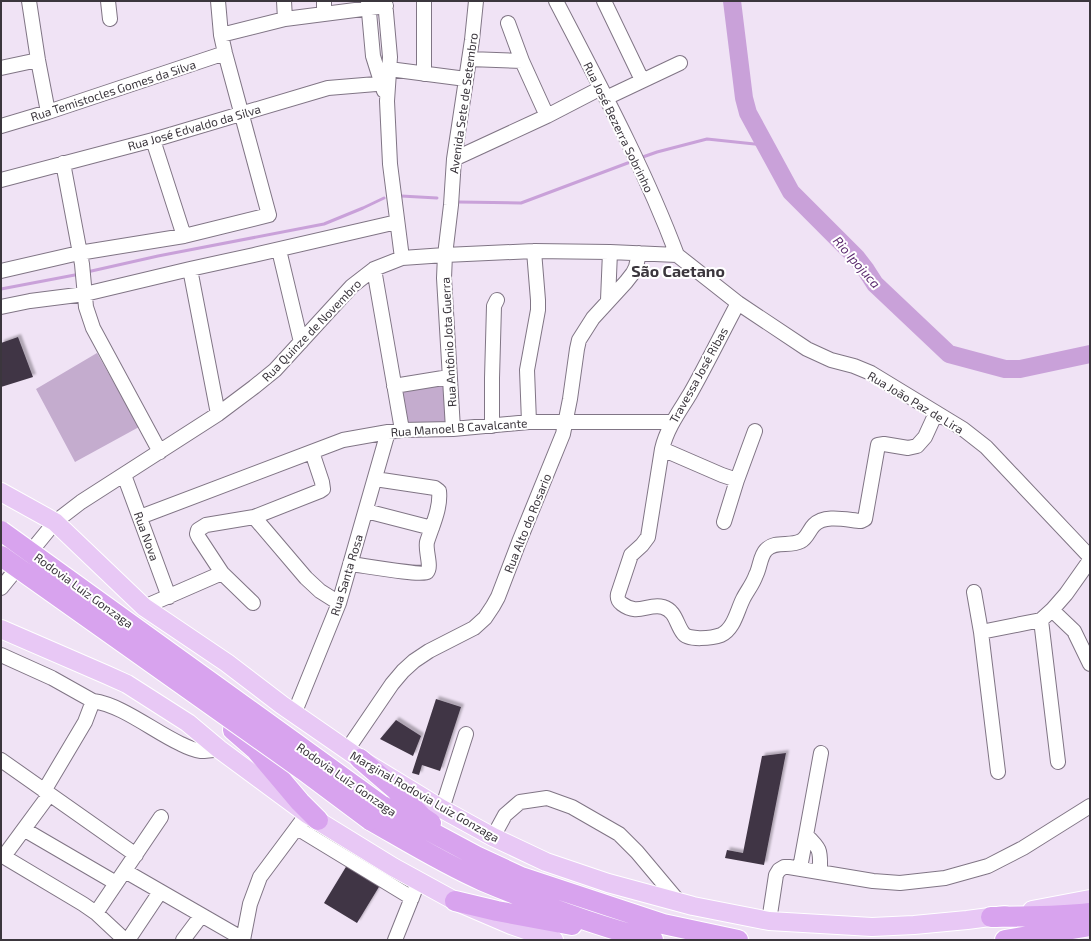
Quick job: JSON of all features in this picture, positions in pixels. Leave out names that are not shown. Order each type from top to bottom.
[{"type":"highway","name":"Rodovia Luiz Gonzaga","points":[[1,530],[376,812],[419,848],[482,880],[577,917],[653,940]]},
{"type":"highway","name":"Rodovia Luiz Gonzaga","points":[[1,556],[161,670],[376,812],[521,877],[663,924],[738,940]]},
{"type":"highway","points":[[161,670],[200,705],[256,750],[300,802],[307,821]]},
{"type":"highway","points":[[354,754],[396,790],[422,817],[438,828],[573,895]]},
{"type":"highway","points":[[455,901],[498,912],[584,927],[630,940]]},
{"type":"highway","points":[[991,917],[1042,915],[1068,916],[1090,913]]},
{"type":"highway","points":[[1005,940],[1090,926]]},
{"type":"main road","name":"Marginal Rodovia Luiz Gonzaga","points":[[1,492],[55,522],[144,607],[227,662],[294,714],[354,754],[442,809],[493,837],[546,862],[608,883],[692,906],[769,921],[872,927],[914,925],[991,917],[1090,899]]},
{"type":"main road","points":[[1,630],[107,674],[127,684],[188,723],[307,821],[419,880],[455,901],[511,925],[554,940]]},
{"type":"street","points":[[29,1],[48,112]]},
{"type":"street","points":[[108,1],[110,19]]},
{"type":"street","points":[[1,271],[81,259],[269,215],[243,114],[225,53],[221,35],[218,1]]},
{"type":"street","points":[[284,1],[285,19]]},
{"type":"street","points":[[424,1],[424,74]]},
{"type":"street","name":"Avenida Sete de Setembro","points":[[445,255],[451,205],[454,159],[476,1]]},
{"type":"street","name":"Rua José Bezerra Sobrinho","points":[[556,1],[604,93],[641,169],[661,213],[677,255]]},
{"type":"street","points":[[604,1],[642,80]]},
{"type":"street","points":[[221,35],[285,19],[324,7],[385,3],[390,57],[384,76]]},
{"type":"street","points":[[368,5],[373,56],[384,76],[387,101],[390,164],[402,258]]},
{"type":"street","points":[[508,24],[522,61],[547,116]]},
{"type":"street","name":"Rua Temistocles Gomes da Silva","points":[[1,126],[48,112],[225,53]]},
{"type":"street","points":[[469,59],[522,61]]},
{"type":"street","points":[[1,68],[38,60]]},
{"type":"street","points":[[454,159],[547,116],[604,93],[642,80],[680,63]]},
{"type":"street","name":"Rua José Edvaldo da Silva","points":[[1,180],[153,140],[328,88],[384,76],[424,74],[466,78]]},
{"type":"street","points":[[153,140],[184,236]]},
{"type":"street","points":[[63,163],[81,259],[86,308],[93,328],[160,452]]},
{"type":"street","points":[[1,307],[279,250],[397,222]]},
{"type":"street","points":[[279,250],[301,342]]},
{"type":"street","points":[[529,422],[527,370],[538,310],[534,251]]},
{"type":"street","name":"Rua Quinze de Novembro","points":[[1,588],[55,522],[81,502],[218,414],[275,370],[352,286],[374,269],[402,258],[445,255],[534,251],[677,255]]},
{"type":"street","points":[[608,300],[610,252]]},
{"type":"street","name":"Rua Alto do Rosario","points":[[354,754],[392,684],[403,671],[428,651],[474,628],[486,618],[493,606],[559,447],[566,422],[576,349],[579,340],[593,318],[633,273],[639,253]]},
{"type":"street","name":"Rua Antônio Jota Guerra","points":[[445,255],[444,278],[453,429]]},
{"type":"street","name":"Rua João Paz de Lira","points":[[677,255],[738,303],[818,355],[871,373],[963,429],[986,447],[1090,557]]},
{"type":"street","points":[[190,269],[218,414]]},
{"type":"street","points":[[374,269],[402,430]]},
{"type":"street","points":[[492,426],[494,306],[497,300]]},
{"type":"street","name":"Travessa José Ribas","points":[[738,303],[690,393],[665,435],[648,537],[631,555],[620,586],[618,598],[619,601],[627,608],[632,610],[662,606],[668,609],[678,623],[683,634],[687,636],[706,638],[727,631],[732,625],[743,599],[757,574],[763,554],[766,550],[769,547],[778,544],[797,543],[803,540],[816,523],[822,520],[832,519],[861,521],[865,519],[876,448],[878,445],[908,448],[917,446],[925,437],[936,413]]},
{"type":"street","points":[[394,386],[449,377]]},
{"type":"street","name":"Rua Manoel B Cavalcante","points":[[140,517],[343,440],[402,430],[453,429],[529,422],[672,422]]},
{"type":"street","points":[[724,522],[737,480],[755,431]]},
{"type":"street","name":"Rua Santa Rosa","points":[[294,714],[339,603],[388,432]]},
{"type":"street","points":[[662,449],[737,480]]},
{"type":"street","points":[[253,603],[222,573],[199,538],[197,534],[198,530],[206,525],[254,517],[323,489],[312,452]]},
{"type":"street","name":"Rua Nova","points":[[124,475],[169,597]]},
{"type":"street","points":[[350,564],[414,573],[428,572],[429,567],[426,545],[439,500],[439,491],[435,488],[375,479]]},
{"type":"street","points":[[366,511],[432,528]]},
{"type":"street","points":[[254,517],[306,578],[320,591],[339,603]]},
{"type":"street","points":[[981,632],[1041,620],[1066,594],[1090,560]]},
{"type":"street","points":[[144,607],[222,573]]},
{"type":"street","points":[[974,592],[981,632],[998,772]]},
{"type":"street","points":[[1052,610],[1074,631],[1090,664]]},
{"type":"street","points":[[1041,620],[1058,762]]},
{"type":"street","points":[[1,655],[45,674],[88,699],[113,706],[167,738],[201,751],[219,749]]},
{"type":"street","points":[[88,699],[86,722],[47,793],[24,830],[3,856],[83,904],[96,913],[127,940],[160,892]]},
{"type":"street","points":[[442,809],[466,734]]},
{"type":"street","points":[[800,868],[821,753]]},
{"type":"street","points":[[1,760],[136,855]]},
{"type":"street","points":[[493,837],[505,815],[520,802],[547,798],[572,807],[619,834],[637,852],[679,902]]},
{"type":"street","points":[[769,921],[776,876],[779,870],[784,867],[800,868],[874,882],[900,883],[945,878],[988,866],[1023,848],[1090,806]]},
{"type":"street","points":[[96,913],[161,817]]},
{"type":"street","points":[[125,871],[243,939],[250,904],[260,877],[307,821],[412,898]]},
{"type":"street","points":[[24,830],[116,883]]},
{"type":"street","points":[[806,835],[815,844],[820,852],[820,872]]},
{"type":"street","points":[[395,940],[419,880]]},
{"type":"street","points":[[183,940],[201,916]]},
{"type":"shaded area","points":[[97,353],[139,427],[75,462],[36,389]]},
{"type":"shaded area","points":[[448,381],[451,426],[404,428],[397,389]]},
{"type":"building","points":[[18,337],[33,377],[1,387],[1,343]]},
{"type":"building","points":[[436,699],[461,707],[440,771],[422,765],[419,775],[412,773]]},
{"type":"building","points":[[396,720],[421,736],[413,756],[380,739]]},
{"type":"building","points":[[786,753],[764,865],[725,858],[727,850],[743,853],[762,756]]},
{"type":"building","points":[[355,852],[388,872],[357,923],[324,903]]},
{"type":"waterway","name":"Rio Ipojuca","points":[[732,1],[744,98],[748,113],[791,192],[856,257],[875,284],[949,354],[1005,369],[1020,369],[1090,354]]},
{"type":"waterway","points":[[640,158],[707,139],[765,145]]},
{"type":"waterway","points":[[458,202],[521,203],[633,161]]},
{"type":"waterway","points":[[401,196],[437,198]]},
{"type":"waterway","points":[[87,272],[158,256],[324,224],[384,198]]},
{"type":"waterway","points":[[1,289],[80,274]]},
{"type":"district","name":"São Caetano","points":[[678,270]]}]
